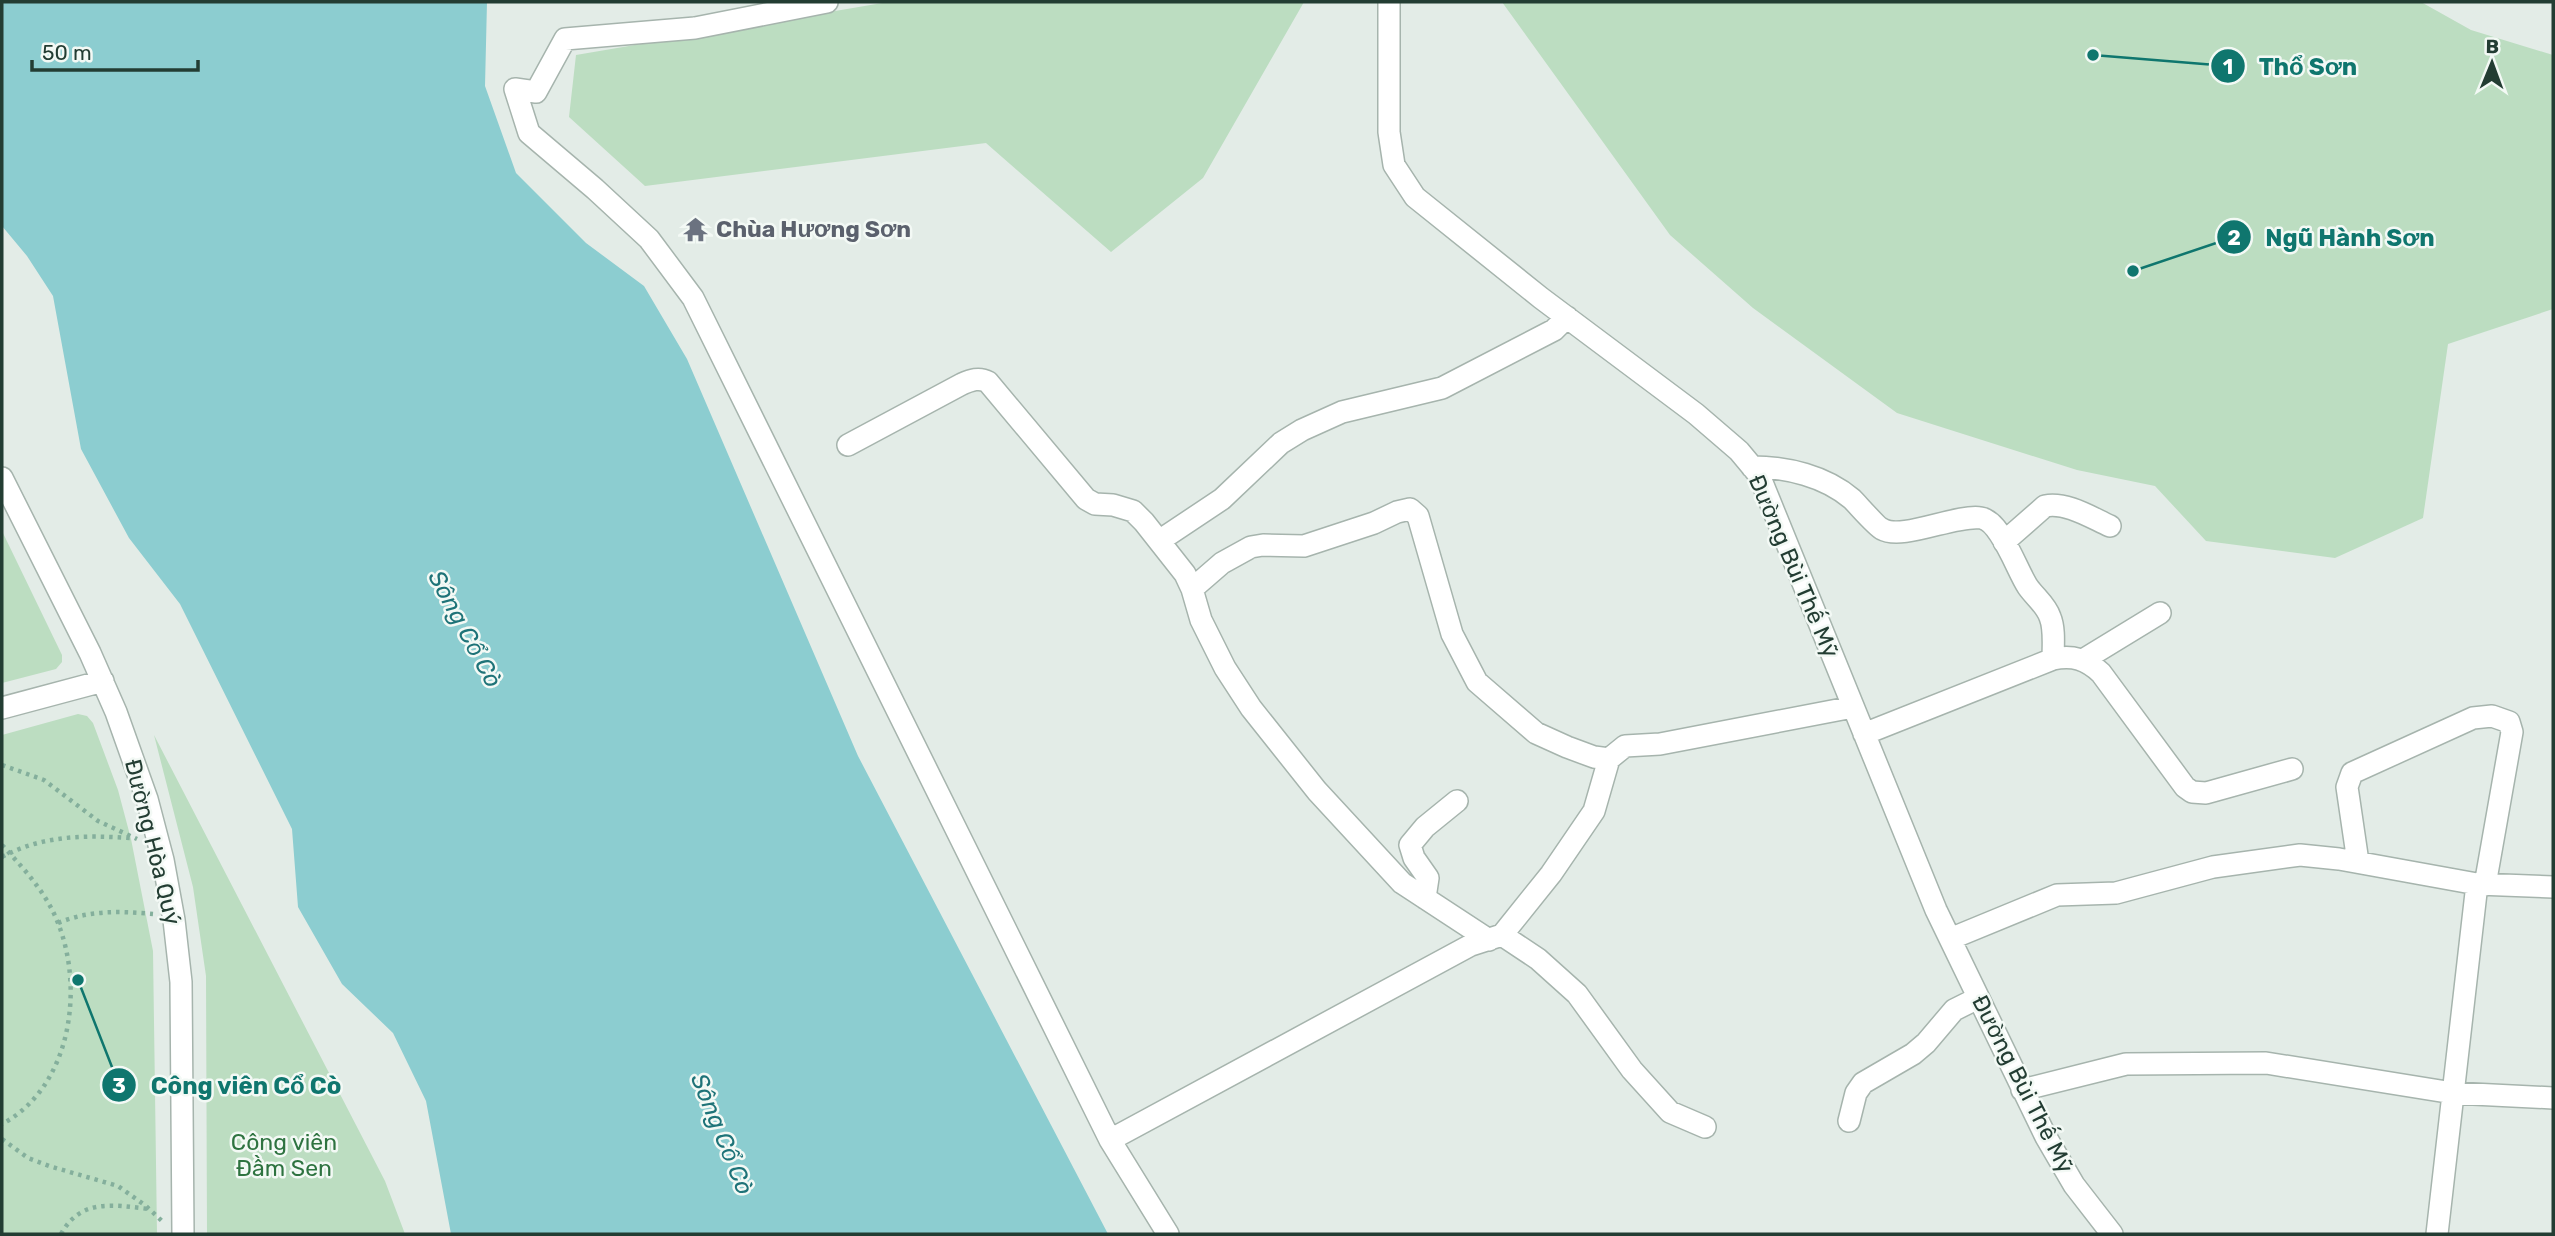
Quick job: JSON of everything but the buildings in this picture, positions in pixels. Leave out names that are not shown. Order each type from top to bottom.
[{"type":"street","points":[[827,2],[695,28],[565,39],[537,92],[515,89],[529,133],[649,239],[693,298],[1110,1140],[1168,1234]]},
{"type":"street","name":"Đường Bùi Thế Mỹ","points":[[1389,2],[1389,132],[1394,165],[1415,197],[1696,414],[1739,451],[1759,475],[1950,939],[2046,1138],[2074,1185],[2112,1234]]},
{"type":"street","points":[[1159,541],[1222,499],[1281,443],[1302,430],[1342,412],[1442,388],[1554,330],[1567,317]]},
{"type":"street","points":[[848,446],[962,384],[982,379],[988,382],[1086,499],[1095,504],[1113,505],[1133,511],[1159,541],[1185,574],[1212,644],[1251,708],[1317,791],[1379,860],[1402,883],[1425,898],[1538,959],[1577,994],[1632,1070],[1670,1112],[1705,1128]]},
{"type":"street","points":[[1752,467],[1776,467],[1804,474],[1826,484],[1847,495],[1871,516],[1880,529],[1902,531],[1978,518],[1987,520],[2004,542],[2027,586],[2050,616],[2053,625],[2053,659]]},
{"type":"street","name":"Đường Hòa Quý","points":[[2,478],[103,681],[147,799],[169,889],[178,950],[182,1014],[183,1234]]},
{"type":"street","points":[[2004,542],[2039,510],[2053,505],[2066,507],[2110,526]]},
{"type":"street","points":[[1192,589],[1222,563],[1251,547],[1304,546],[1410,509],[1418,516],[1452,634],[1477,682],[1536,733],[1594,757],[1609,759]]},
{"type":"street","points":[[2083,660],[2160,612]]},
{"type":"street","points":[[1864,734],[2064,657],[2083,660],[2101,673],[2185,787],[2192,792],[2206,793],[2292,769]]},
{"type":"street","points":[[2,708],[103,681]]},
{"type":"street","points":[[1110,1140],[1471,945],[1495,938],[1551,874],[1594,811],[1609,759],[1625,746],[1660,744],[1853,708]]},
{"type":"street","points":[[2358,862],[2347,787],[2352,773],[2473,718],[2492,716],[2509,722],[2512,732],[2481,885],[2437,1234]]},
{"type":"street","points":[[1425,898],[1427,878],[1414,858],[1410,845],[1424,827],[1457,801]]},
{"type":"street","points":[[1950,939],[2057,895],[2116,893],[2213,867],[2300,855],[2358,862],[2481,885],[2553,887]]},
{"type":"street","points":[[1849,1121],[1856,1093],[1863,1083],[1913,1054],[1954,1010],[1978,998]]},
{"type":"street","points":[[2022,1090],[2126,1064],[2266,1063],[2453,1093],[2553,1098]]},
{"type":"path","points":[[2,765],[44,780],[98,821],[138,839],[63,837],[42,840],[2,857]]},
{"type":"path","points":[[2,845],[45,896],[58,923],[66,948],[69,1003],[66,1032],[51,1077],[34,1100],[18,1115],[2,1124]]},
{"type":"path","points":[[58,923],[100,911],[155,914]]},
{"type":"path","points":[[2,1139],[28,1158],[118,1186],[164,1223]]},
{"type":"path","points":[[61,1234],[70,1220],[85,1209],[107,1206],[149,1209]]},
{"type":"green space","points":[[888,2],[1304,2],[1203,178],[1111,252],[986,143],[645,186],[569,117],[576,55]]},
{"type":"green space","points":[[1502,2],[2421,2],[2471,30],[2553,55],[2553,309],[2448,344],[2423,518],[2335,558],[2206,541],[2155,486],[2077,470],[1897,413],[1753,308],[1670,235]]},
{"type":"green space","points":[[2,531],[62,655],[62,662],[56,669],[2,683]]},
{"type":"green space","points":[[78,714],[87,716],[93,723],[118,790],[131,839],[153,951],[157,1234],[2,1234],[2,735]]},
{"type":"green space","name":"Công viên Đầm Sen","points":[[154,735],[385,1181],[405,1234],[207,1234],[206,976],[193,887]]},
{"type":"water","name":"Sông Cổ Cò","points":[[2,2],[487,2],[485,86],[516,173],[586,243],[644,286],[687,359],[858,756],[1108,1234],[451,1234],[426,1101],[393,1033],[342,984],[298,907],[292,829],[180,604],[129,538],[81,449],[53,296],[27,256],[2,226]]},
{"type":"place","name":"Thổ Sơn","points":[[2093,55]]},
{"type":"place","name":"Chùa Hương Sơn","points":[[696,229]]},
{"type":"place","name":"Ngũ Hành Sơn","points":[[2133,271]]},
{"type":"place","name":"Công viên Cổ Cò","points":[[78,980]]}]
